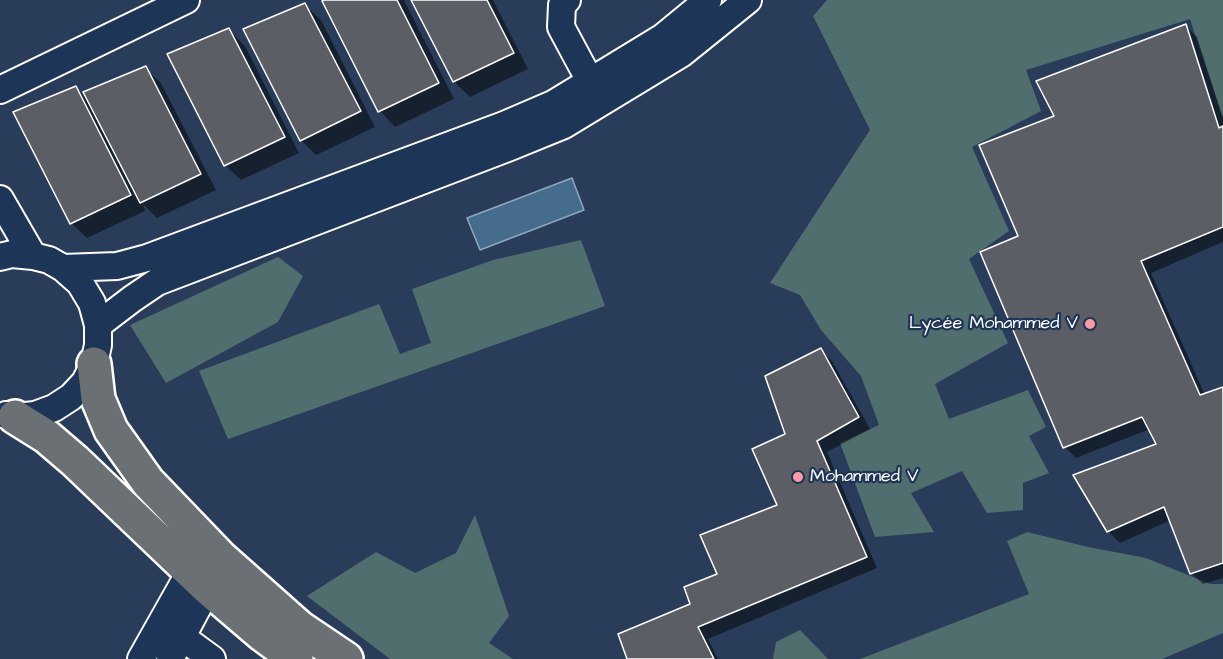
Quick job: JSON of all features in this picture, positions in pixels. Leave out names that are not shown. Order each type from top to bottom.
[{"type":"highway","points":[[94,364],[98,399],[111,430],[148,482],[229,565],[300,628],[346,659]]},
{"type":"highway","points":[[7,416],[47,437],[199,580],[263,635],[296,659]]},
{"type":"street","points":[[0,90],[186,0]]},
{"type":"street","points":[[567,0],[562,5],[561,27],[590,81]]},
{"type":"street","points":[[63,268],[117,266],[180,247],[504,125],[553,104],[663,37],[708,0]]},
{"type":"street","points":[[98,325],[157,282],[564,125],[681,54],[748,0]]},
{"type":"street","points":[[0,199],[33,256]]},
{"type":"street","points":[[0,256],[12,254],[33,256],[48,260],[63,268],[80,283],[92,303],[98,325],[98,345],[94,364],[85,382],[71,397],[54,408],[35,415],[7,416]]},
{"type":"street","points":[[199,580],[176,648],[212,659]]},
{"type":"street","points":[[141,659],[199,580]]},
{"type":"green space","points":[[827,0],[1223,0],[1222,116],[1190,19],[1026,70],[1041,111],[972,147],[1009,231],[969,259],[1008,343],[935,384],[949,419],[1028,390],[1046,427],[1029,436],[1049,473],[1023,483],[1023,510],[987,513],[962,471],[911,493],[934,532],[875,537],[840,443],[879,425],[861,376],[821,330],[800,295],[770,283],[870,130],[813,16]]},
{"type":"green space","points":[[581,240],[605,306],[228,439],[199,371],[379,304],[400,354],[431,343],[412,289],[493,260]]},
{"type":"green space","points":[[278,257],[303,276],[278,322],[166,383],[130,325]]},
{"type":"green space","points":[[475,515],[509,616],[489,643],[513,659],[390,659],[307,596],[376,552],[415,573],[456,553]]},
{"type":"green space","points":[[1027,532],[1146,558],[1210,584],[1223,584],[1223,633],[1162,659],[860,659],[1029,594],[1007,541]]},
{"type":"green space","points":[[800,630],[828,659],[773,659],[776,642]]},
{"type":"water","points":[[572,178],[584,210],[480,250],[467,218]]},
{"type":"building","points":[[397,0],[439,83],[378,112],[322,1]]},
{"type":"building","points":[[411,0],[487,0],[514,53],[453,82]]},
{"type":"building","points":[[305,3],[361,111],[300,141],[243,29]]},
{"type":"building","name":"Lycée Mohammed V","points":[[1186,24],[1219,128],[1223,126],[1223,227],[1141,261],[1200,395],[1223,387],[1223,563],[1190,574],[1164,507],[1107,532],[1073,475],[1156,444],[1142,417],[1063,448],[980,252],[1018,236],[979,145],[1054,116],[1036,81]]},
{"type":"building","points":[[229,28],[285,137],[224,166],[167,54]]},
{"type":"building","points":[[146,66],[201,174],[140,203],[83,92]]},
{"type":"building","points":[[76,86],[131,195],[70,224],[13,112]]},
{"type":"building","name":"Mohammed V","points":[[821,348],[859,417],[817,441],[867,557],[698,627],[714,659],[627,659],[618,634],[690,604],[684,587],[717,574],[700,535],[777,505],[752,449],[785,434],[765,376]]},
{"type":"place","name":"Lycée Mohammed V","points":[[1090,324]]},
{"type":"place","name":"Mohammed V","points":[[798,477]]}]
